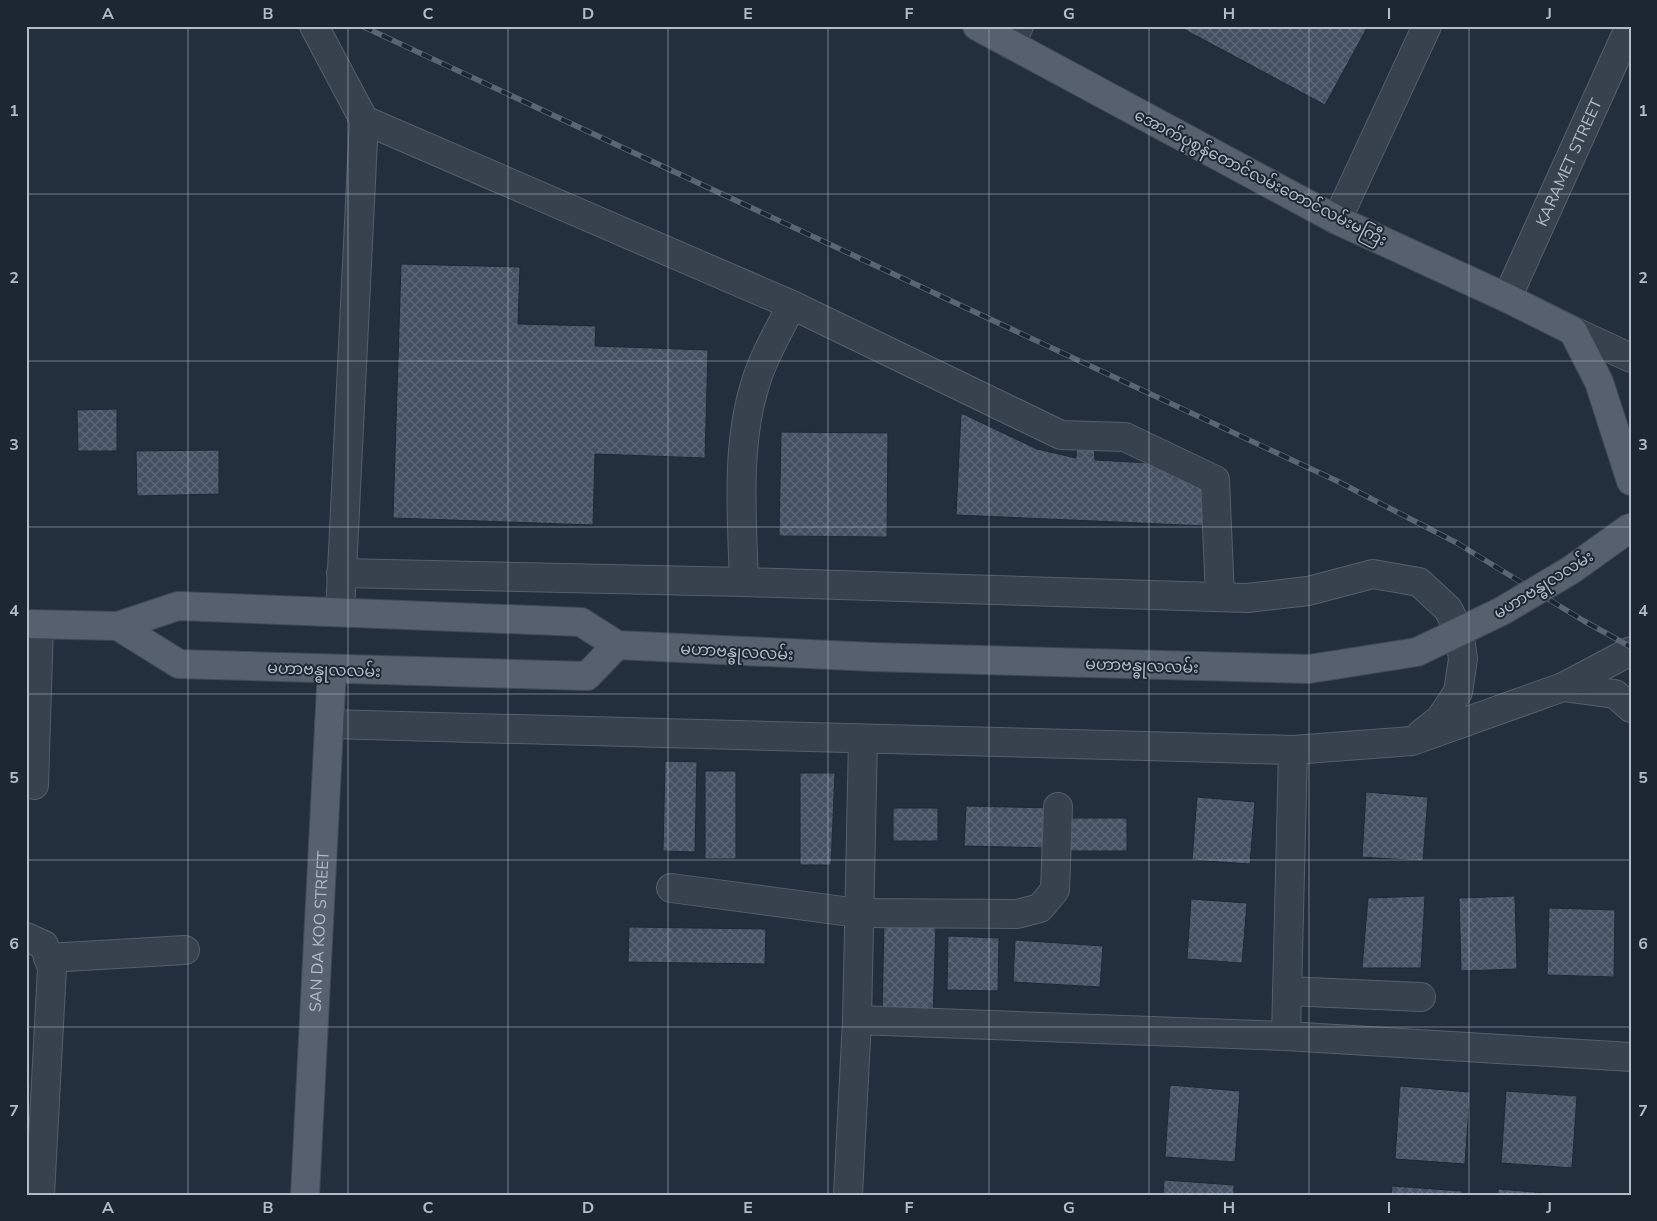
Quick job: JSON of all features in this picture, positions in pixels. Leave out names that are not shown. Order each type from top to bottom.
[{"type":"main road","name":"အောက်ပုစွန်တောင်လမ်းတောင်လမ်းမကြီး","points":[[977,26],[1014,35],[1337,220],[1507,298],[1573,331]]},
{"type":"main road","points":[[1573,331],[1599,382],[1631,481]]},
{"type":"main road","name":"မဟာဗန္ဓုလလမ်း","points":[[33,625],[118,626],[178,606],[581,622],[617,645],[873,657],[1309,669],[1417,652],[1502,611],[1570,570],[1631,527]]},
{"type":"main road","name":"မဟာဗန္ဓုလလမ်း","points":[[118,626],[179,664],[587,676],[617,645]]},
{"type":"main road","name":"SAN DA KOO STREET","points":[[305,1195],[332,669]]},
{"type":"street","points":[[314,26],[364,120],[340,612]]},
{"type":"street","points":[[1337,220],[1427,26]]},
{"type":"street","name":"KARAMET STREET","points":[[1507,298],[1630,26]]},
{"type":"street","points":[[364,120],[792,305],[1061,435],[1126,437],[1215,480],[1220,597]]},
{"type":"street","points":[[744,582],[742,486],[746,424],[754,388],[768,350],[792,305]]},
{"type":"street","name":"အောက်ပုစွန်တောင်လမ်းတောင်လမ်းမကြီး","points":[[1573,331],[1631,358]]},
{"type":"street","points":[[341,572],[744,582],[1247,598],[1308,591],[1373,574],[1419,582],[1448,610],[1459,631],[1463,659],[1458,692],[1440,719],[1412,741]]},
{"type":"street","points":[[33,625],[34,785]]},
{"type":"street","points":[[329,724],[863,740],[1293,750],[1412,741],[1563,688],[1631,651]]},
{"type":"street","points":[[1563,688],[1615,694],[1631,708]]},
{"type":"street","points":[[848,1195],[857,1020],[863,740]]},
{"type":"street","points":[[1286,1036],[1293,750]]},
{"type":"street","points":[[672,888],[858,913],[1017,914],[1040,908],[1055,890],[1058,807]]},
{"type":"street","points":[[26,937],[44,945],[52,968],[40,1195]]},
{"type":"street","points":[[48,958],[185,950]]},
{"type":"street","points":[[1287,991],[1421,997]]},
{"type":"street","points":[[857,1020],[1286,1036],[1631,1057]]},
{"type":"building","points":[[1178,26],[1368,26],[1325,105]]},
{"type":"building","points":[[401,264],[520,267],[518,324],[596,326],[595,346],[708,350],[705,458],[595,454],[593,525],[393,518]]},
{"type":"building","points":[[117,409],[117,451],[78,451],[77,410]]},
{"type":"building","points":[[961,413],[1037,449],[1076,458],[1077,438],[1094,441],[1095,460],[1149,463],[1205,488],[1207,526],[956,515]]},
{"type":"building","points":[[781,432],[888,433],[887,537],[779,536]]},
{"type":"building","points":[[219,450],[219,494],[137,496],[136,451]]},
{"type":"building","points":[[665,761],[697,762],[695,852],[663,851]]},
{"type":"building","points":[[705,771],[736,771],[736,859],[705,859]]},
{"type":"building","points":[[800,773],[835,773],[831,865],[800,865]]},
{"type":"building","points":[[1366,792],[1428,797],[1423,861],[1362,857]]},
{"type":"building","points":[[1197,797],[1255,802],[1250,864],[1192,860]]},
{"type":"building","points":[[966,806],[1053,808],[1052,848],[964,846]]},
{"type":"building","points":[[893,808],[938,808],[938,841],[893,841]]},
{"type":"building","points":[[1070,818],[1127,818],[1127,851],[1070,851]]},
{"type":"building","points":[[1425,896],[1421,968],[1362,968],[1368,898]]},
{"type":"building","points":[[1515,896],[1517,969],[1461,971],[1459,898]]},
{"type":"building","points":[[1191,899],[1247,903],[1242,963],[1187,959]]},
{"type":"building","points":[[1549,908],[1615,910],[1614,977],[1547,975]]},
{"type":"building","points":[[884,922],[936,923],[933,1017],[882,1016]]},
{"type":"building","points":[[629,927],[766,929],[765,964],[628,962]]},
{"type":"building","points":[[948,936],[999,938],[998,991],[947,990]]},
{"type":"building","points":[[1015,940],[1103,946],[1100,987],[1013,982]]},
{"type":"building","points":[[1170,1085],[1240,1091],[1235,1162],[1165,1157]]},
{"type":"building","points":[[1400,1086],[1470,1092],[1465,1164],[1395,1159]]},
{"type":"building","points":[[1506,1091],[1577,1096],[1572,1168],[1501,1163]]},
{"type":"building","points":[[1164,1180],[1234,1185],[1234,1195],[1163,1195]]},
{"type":"building","points":[[1392,1186],[1462,1191],[1462,1195],[1391,1195]]},
{"type":"building","points":[[1498,1189],[1569,1195],[1498,1195]]},
{"type":"railway","points":[[362,26],[1337,481],[1457,543],[1584,621],[1631,647]]}]
